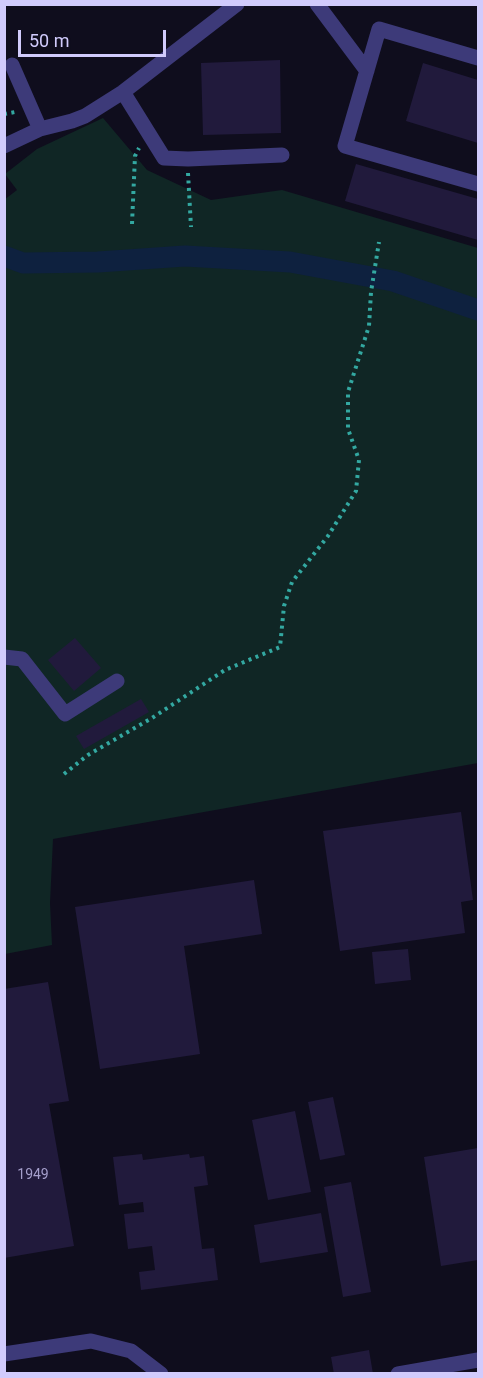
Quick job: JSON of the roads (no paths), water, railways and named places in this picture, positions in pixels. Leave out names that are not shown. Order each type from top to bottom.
[{"type":"street","points":[[4,146],[40,129],[72,122],[85,116],[123,92],[237,4]]},
{"type":"street","points":[[317,4],[367,70]]},
{"type":"street","points":[[478,58],[379,29],[345,146],[478,184]]},
{"type":"street","points":[[12,65],[40,129]]},
{"type":"street","points":[[123,92],[164,158],[282,155]]},
{"type":"street","points":[[4,657],[22,659],[65,714],[117,681]]},
{"type":"street","points":[[4,1354],[91,1341],[131,1351],[161,1374]]},
{"type":"street","points":[[398,1374],[478,1360]]},
{"type":"waterway","points":[[4,256],[23,263],[98,262],[185,256],[290,262],[393,281],[478,310]]}]
